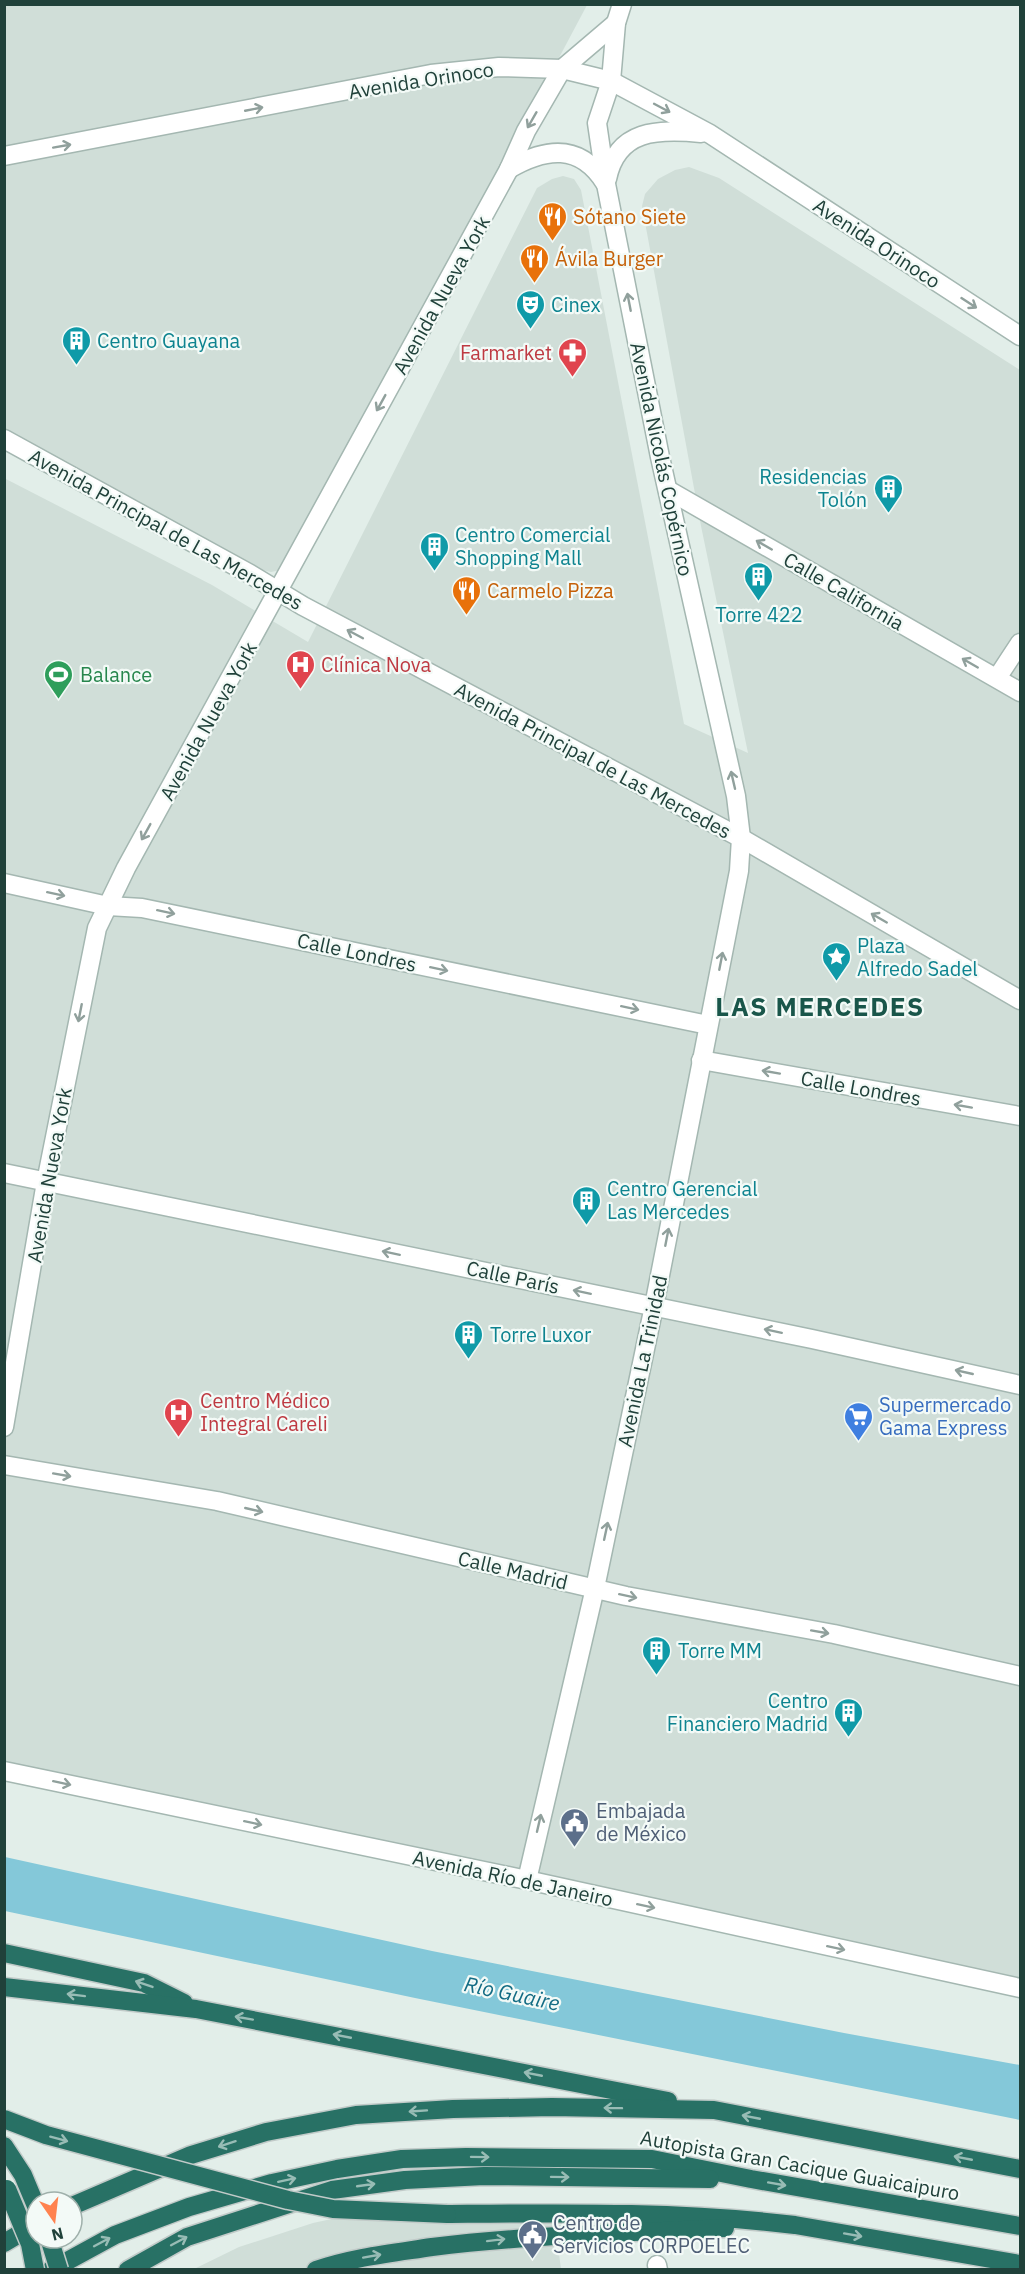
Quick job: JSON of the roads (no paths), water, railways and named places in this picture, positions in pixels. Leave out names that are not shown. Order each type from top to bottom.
[{"type":"highway","points":[[4,1953],[144,1983],[196,2009]]},
{"type":"highway","points":[[4,1987],[196,2009],[714,2110]]},
{"type":"highway","name":"Autopista Gran Cacique Guaicaipuro","points":[[84,2201],[202,2152],[266,2132],[356,2115],[497,2108],[714,2110],[1020,2169]]},
{"type":"highway","points":[[4,2119],[46,2135],[288,2200],[333,2208],[447,2214],[557,2213],[692,2216],[795,2225],[1020,2264]]},
{"type":"highway","points":[[4,2146],[23,2175],[29,2190]]},
{"type":"highway","name":"Autopista Gran Cacique Guaicaipuro","points":[[51,2270],[115,2235],[189,2207],[272,2183],[337,2169],[402,2159],[466,2157],[652,2159],[751,2179],[1020,2226]]},
{"type":"highway","points":[[128,2270],[187,2237],[332,2190],[405,2180],[484,2176],[751,2179]]},
{"type":"highway","points":[[4,2185],[30,2244],[35,2270]]},
{"type":"highway","points":[[316,2270],[342,2261],[380,2254],[510,2238],[795,2225]]},
{"type":"highway","points":[[4,2243],[24,2231]]},
{"type":"highway","points":[[53,2250],[59,2270]]},
{"type":"street","points":[[611,81],[616,23],[622,4]]},
{"type":"street","points":[[562,69],[616,23]]},
{"type":"street","name":"Avenida Orinoco","points":[[4,156],[431,74],[499,67],[562,69],[611,81],[710,134],[1020,336]]},
{"type":"street","name":"Avenida Nueva York","points":[[4,1426],[46,1182],[97,928],[126,868],[279,592],[509,169],[526,131],[562,69]]},
{"type":"street","name":"Avenida Nicolás Copérnico","points":[[611,81],[597,123],[606,184],[668,490],[736,796],[741,838]]},
{"type":"street","points":[[606,184],[616,152],[629,141],[657,131],[710,134]]},
{"type":"street","points":[[509,169],[528,158],[543,153],[570,153],[592,167],[606,184]]},
{"type":"street","name":"Avenida Principal de Las Mercedes","points":[[4,440],[279,592],[741,838],[1020,1000]]},
{"type":"street","name":"Calle California","points":[[668,490],[1020,692]]},
{"type":"street","points":[[997,678],[1020,643]]},
{"type":"street","name":"Avenida La Trinidad","points":[[527,1880],[595,1588],[654,1306],[739,871],[741,838]]},
{"type":"street","name":"Calle Londres","points":[[4,883],[108,906],[142,908],[708,1025]]},
{"type":"street","name":"Calle Londres","points":[[701,1060],[1020,1116]]},
{"type":"street","name":"Calle París","points":[[4,1173],[924,1362],[1020,1385]]},
{"type":"street","name":"Calle Madrid","points":[[4,1465],[217,1501],[595,1588],[834,1634],[1020,1676]]},
{"type":"street","name":"Avenida Río de Janeiro","points":[[4,1771],[527,1880],[1020,1988]]},
{"type":"water","name":"Río Guaire","points":[[5,1857],[432,1951],[844,2033],[1020,2065],[1020,2120],[415,1998],[5,1911]]},
{"type":"place","name":"Sótano Siete","points":[[552,242]]},
{"type":"place","name":"Ávila Burger","points":[[534,284]]},
{"type":"place","name":"Cinex","points":[[530,330]]},
{"type":"place","name":"Centro Guayana","points":[[76,366]]},
{"type":"place","name":"Farmarket","points":[[573,378]]},
{"type":"place","name":"Residencias Tolón","points":[[888,514]]},
{"type":"place","name":"Centro Comercial Shopping Mall","points":[[434,572]]},
{"type":"place","name":"Torre 422","points":[[759,602]]},
{"type":"place","name":"Carmelo Pizza","points":[[466,616]]},
{"type":"place","name":"Clínica Nova","points":[[300,690]]},
{"type":"place","name":"Balance","points":[[59,700]]},
{"type":"place","name":"Plaza Alfredo Sadel","points":[[836,982]]},
{"type":"place","name":"Centro Gerencial Las Mercedes","points":[[586,1226]]},
{"type":"place","name":"Torre Luxor","points":[[469,1360]]},
{"type":"place","name":"Centro Médico Integral Careli","points":[[179,1438]]},
{"type":"place","name":"Supermercado Gama Express","points":[[858,1442]]},
{"type":"place","name":"Torre MM","points":[[657,1676]]},
{"type":"place","name":"Centro Financiero Madrid","points":[[849,1738]]},
{"type":"place","name":"Embajada de México","points":[[575,1848]]},
{"type":"place","name":"Centro de Servicios CORPOELEC","points":[[532,2260]]},
{"type":"district","name":"LAS MERCEDES","points":[[820,1006]]}]
